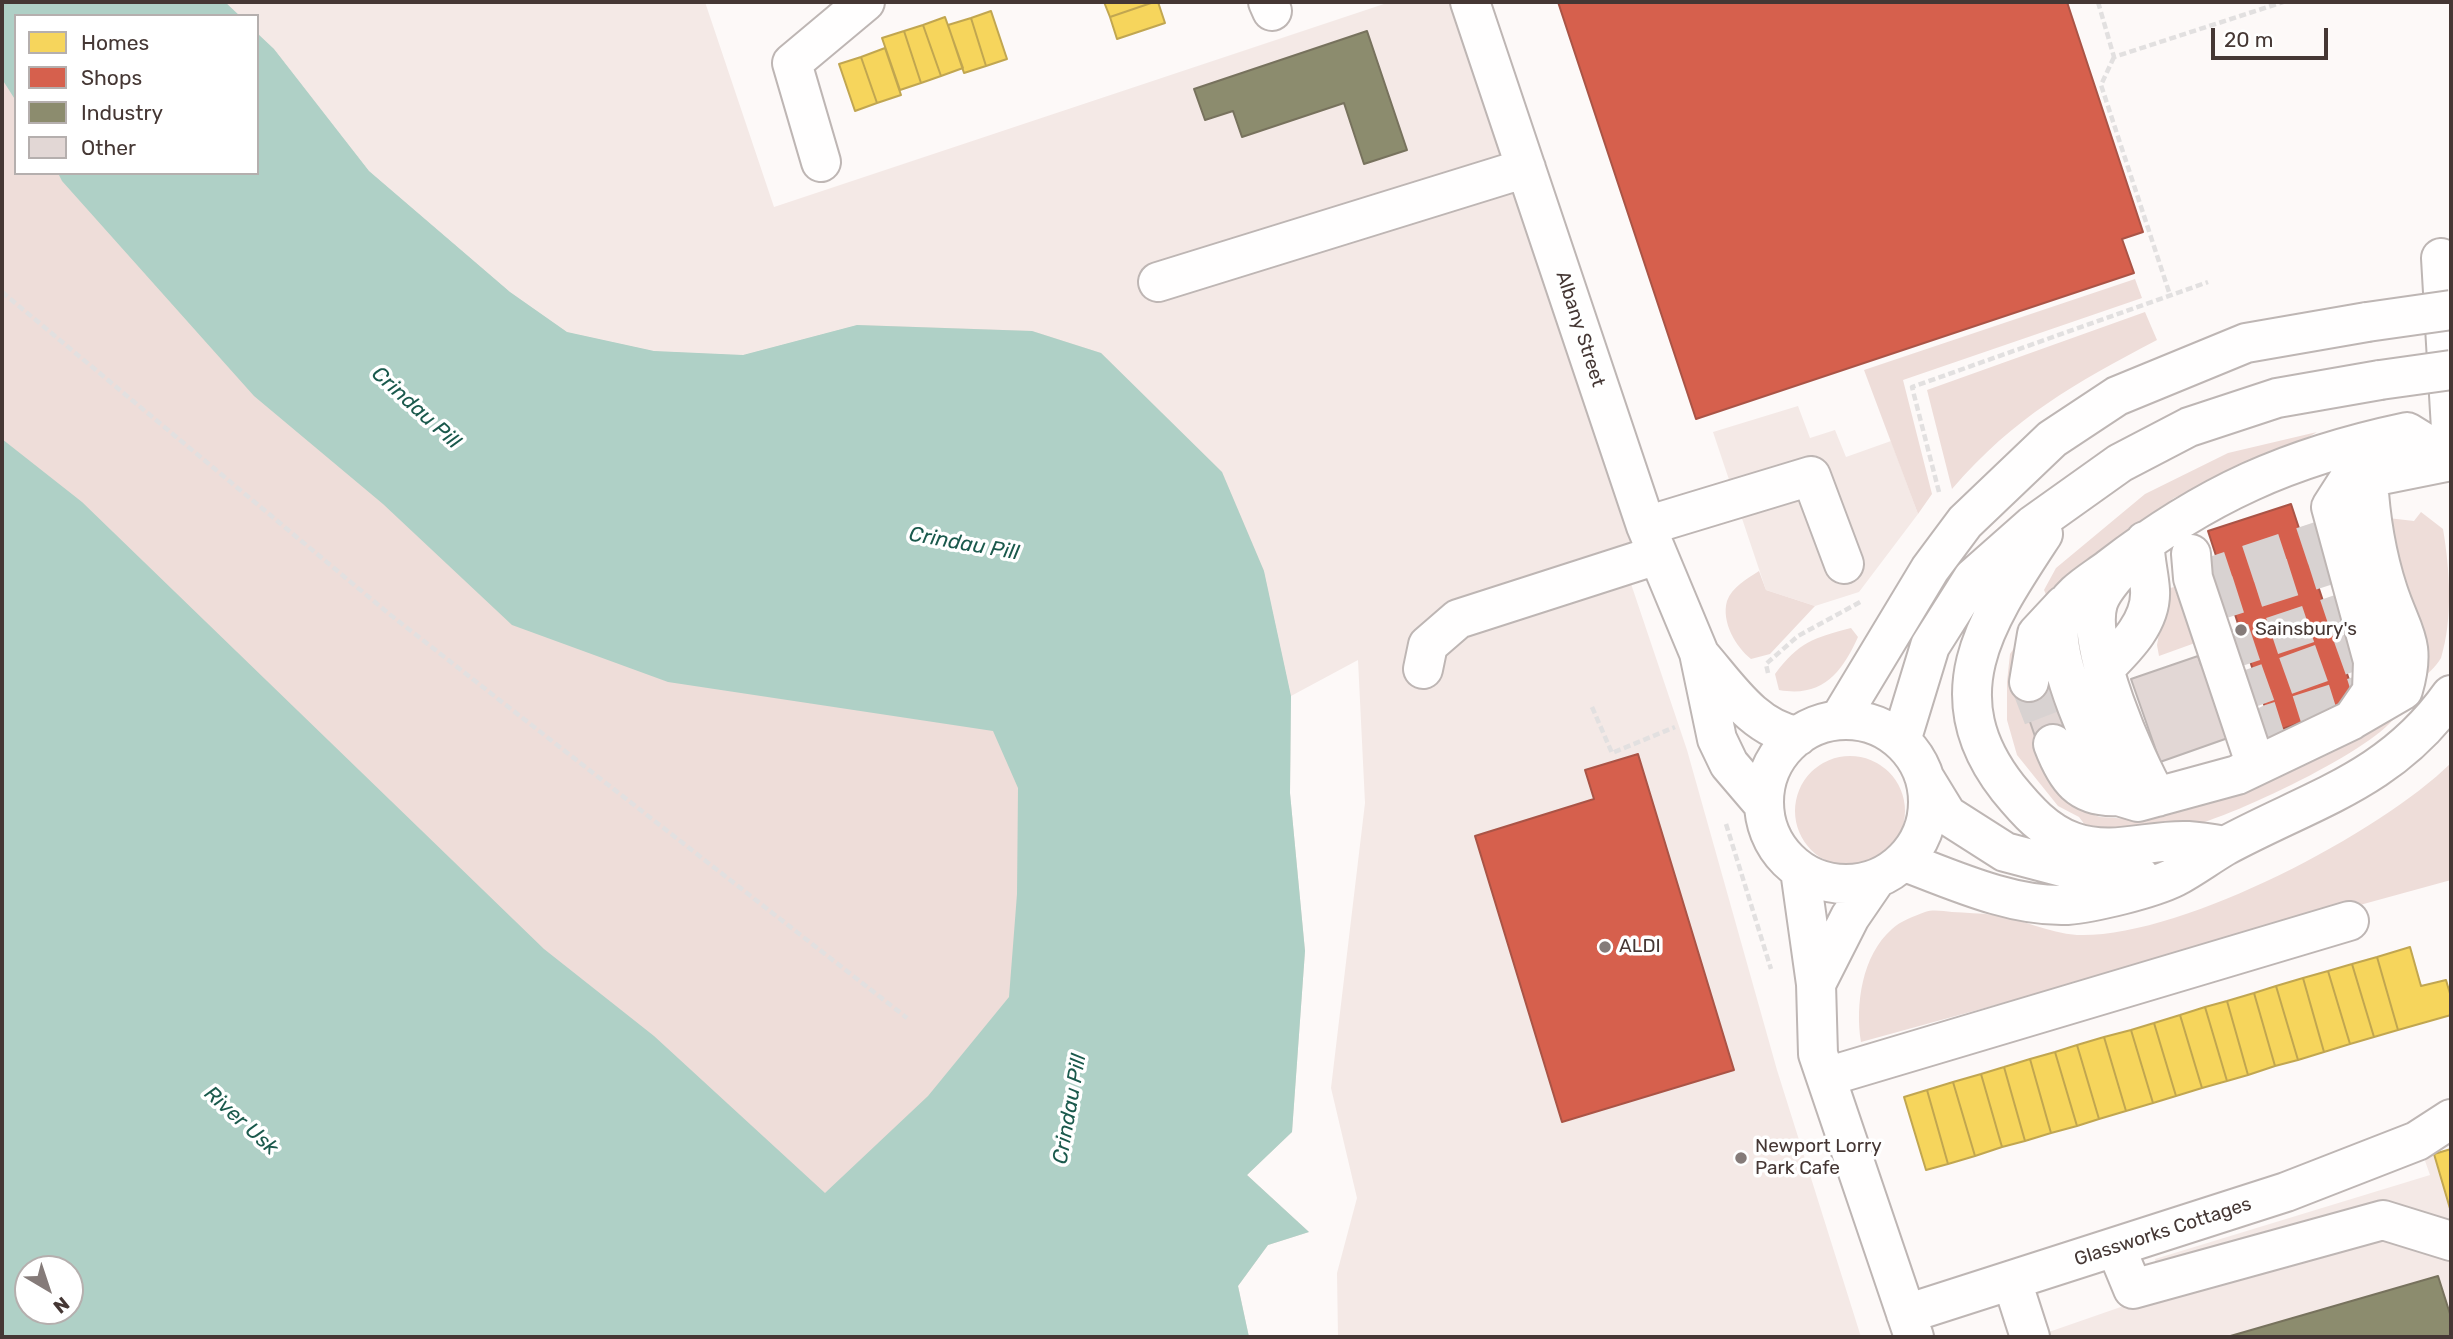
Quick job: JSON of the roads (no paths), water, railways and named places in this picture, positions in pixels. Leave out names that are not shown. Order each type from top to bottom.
[{"type":"street","name":"Albany Street","points":[[1470,2],[1651,541],[1699,653],[1717,739],[1730,764],[1764,805]]},
{"type":"street","points":[[821,162],[792,63],[861,6]]},
{"type":"street","points":[[1158,282],[1526,168]]},
{"type":"street","points":[[2441,258],[2451,429]]},
{"type":"street","points":[[2384,319],[2451,298]]},
{"type":"street","points":[[1839,720],[1930,569],[1965,522],[2052,439],[2117,396],[2246,343],[2451,310]]},
{"type":"street","points":[[1901,741],[1930,646],[1973,578],[2064,503],[2120,463],[2189,427],[2277,398],[2451,370]]},
{"type":"street","points":[[2029,682],[2037,634],[2068,602],[2145,541],[2190,511],[2262,474],[2370,440],[2407,432],[2451,460]]},
{"type":"street","points":[[2053,744],[2070,782],[2082,791],[2138,802],[2237,775],[2352,720],[2372,691],[2373,661],[2331,507],[2347,482],[2451,460]]},
{"type":"street","points":[[1423,669],[1428,645],[1458,619],[1811,476],[1844,564]]},
{"type":"street","points":[[2064,503],[1995,607],[1978,648],[1971,684],[1982,749],[1998,775],[2028,812],[2051,831],[2073,842],[2130,849],[2187,841],[2225,846]]},
{"type":"street","points":[[2145,541],[2114,577],[2098,602],[2096,625],[2104,669],[2142,771],[2157,797]]},
{"type":"street","points":[[2191,554],[2193,578],[2256,766]]},
{"type":"street","points":[[2068,602],[2060,617],[2062,659],[2094,749],[2118,796]]},
{"type":"street","name":"Albany Street","points":[[1699,653],[1762,722],[1781,733],[1798,736]]},
{"type":"street","points":[[2173,878],[2096,876],[2005,852],[1947,815],[1925,779],[1916,758],[1901,741],[1883,729],[1861,722],[1839,720],[1817,726],[1798,736],[1772,766],[1764,805],[1766,824],[1774,842],[1800,870],[1837,884],[1890,870],[2012,898],[2065,905],[2098,900],[2173,878],[2225,846],[2360,781],[2404,749],[2451,695]]},
{"type":"street","points":[[1816,984],[1850,917],[1890,870],[1917,844],[1925,823],[1928,801],[1925,779]]},
{"type":"street","points":[[1800,870],[1816,984],[1818,1054],[1910,1326]]},
{"type":"street","points":[[1826,1077],[2349,921]]},
{"type":"street","name":"Glassworks Cottages","points":[[1910,1326],[2012,1281],[2286,1192],[2417,1141],[2451,1119]]},
{"type":"street","points":[[2116,1248],[2133,1289],[2383,1220],[2451,1241]]},
{"type":"street","points":[[2012,1281],[2030,1337]]},
{"type":"water","points":[[2,2],[225,2],[238,14],[14,14],[14,98],[2,79]]},
{"type":"water","points":[[259,35],[274,49],[369,171],[510,292],[567,332],[654,351],[743,355],[857,325],[1032,331],[1101,353],[1222,472],[1264,571],[1291,696],[1290,793],[1305,951],[1292,1132],[1247,1175],[1309,1232],[1268,1245],[1238,1286],[1249,1337],[2,1337],[2,439],[82,502],[544,949],[654,1036],[825,1193],[928,1096],[1009,997],[1017,894],[1018,788],[993,731],[668,682],[512,625],[383,504],[254,396],[59,175],[259,175]]},
{"type":"tunnel","points":[[2194,582],[2339,534]]},
{"type":"tunnel","points":[[2202,606],[2346,560]]},
{"type":"tunnel","points":[[2218,654],[2359,607]]},
{"type":"tunnel","points":[[2232,695],[2369,646]]},
{"type":"tunnel","points":[[2029,682],[2053,744]]},
{"type":"tunnel","points":[[2246,736],[2271,723],[2372,691]]},
{"type":"place","name":"Sainsbury's","points":[[2241,630]]},
{"type":"place","name":"ALDI","points":[[1605,947]]},
{"type":"place","name":"Newport Lorry Park Cafe","points":[[1741,1158]]},
{"type":"water label","name":"Crindau Pill","points":[[416,408]]},
{"type":"water label","name":"Crindau Pill","points":[[964,544]]},
{"type":"water label","name":"Crindau Pill","points":[[1070,1109]]},
{"type":"water label","name":"River Usk","points":[[241,1121]]}]
